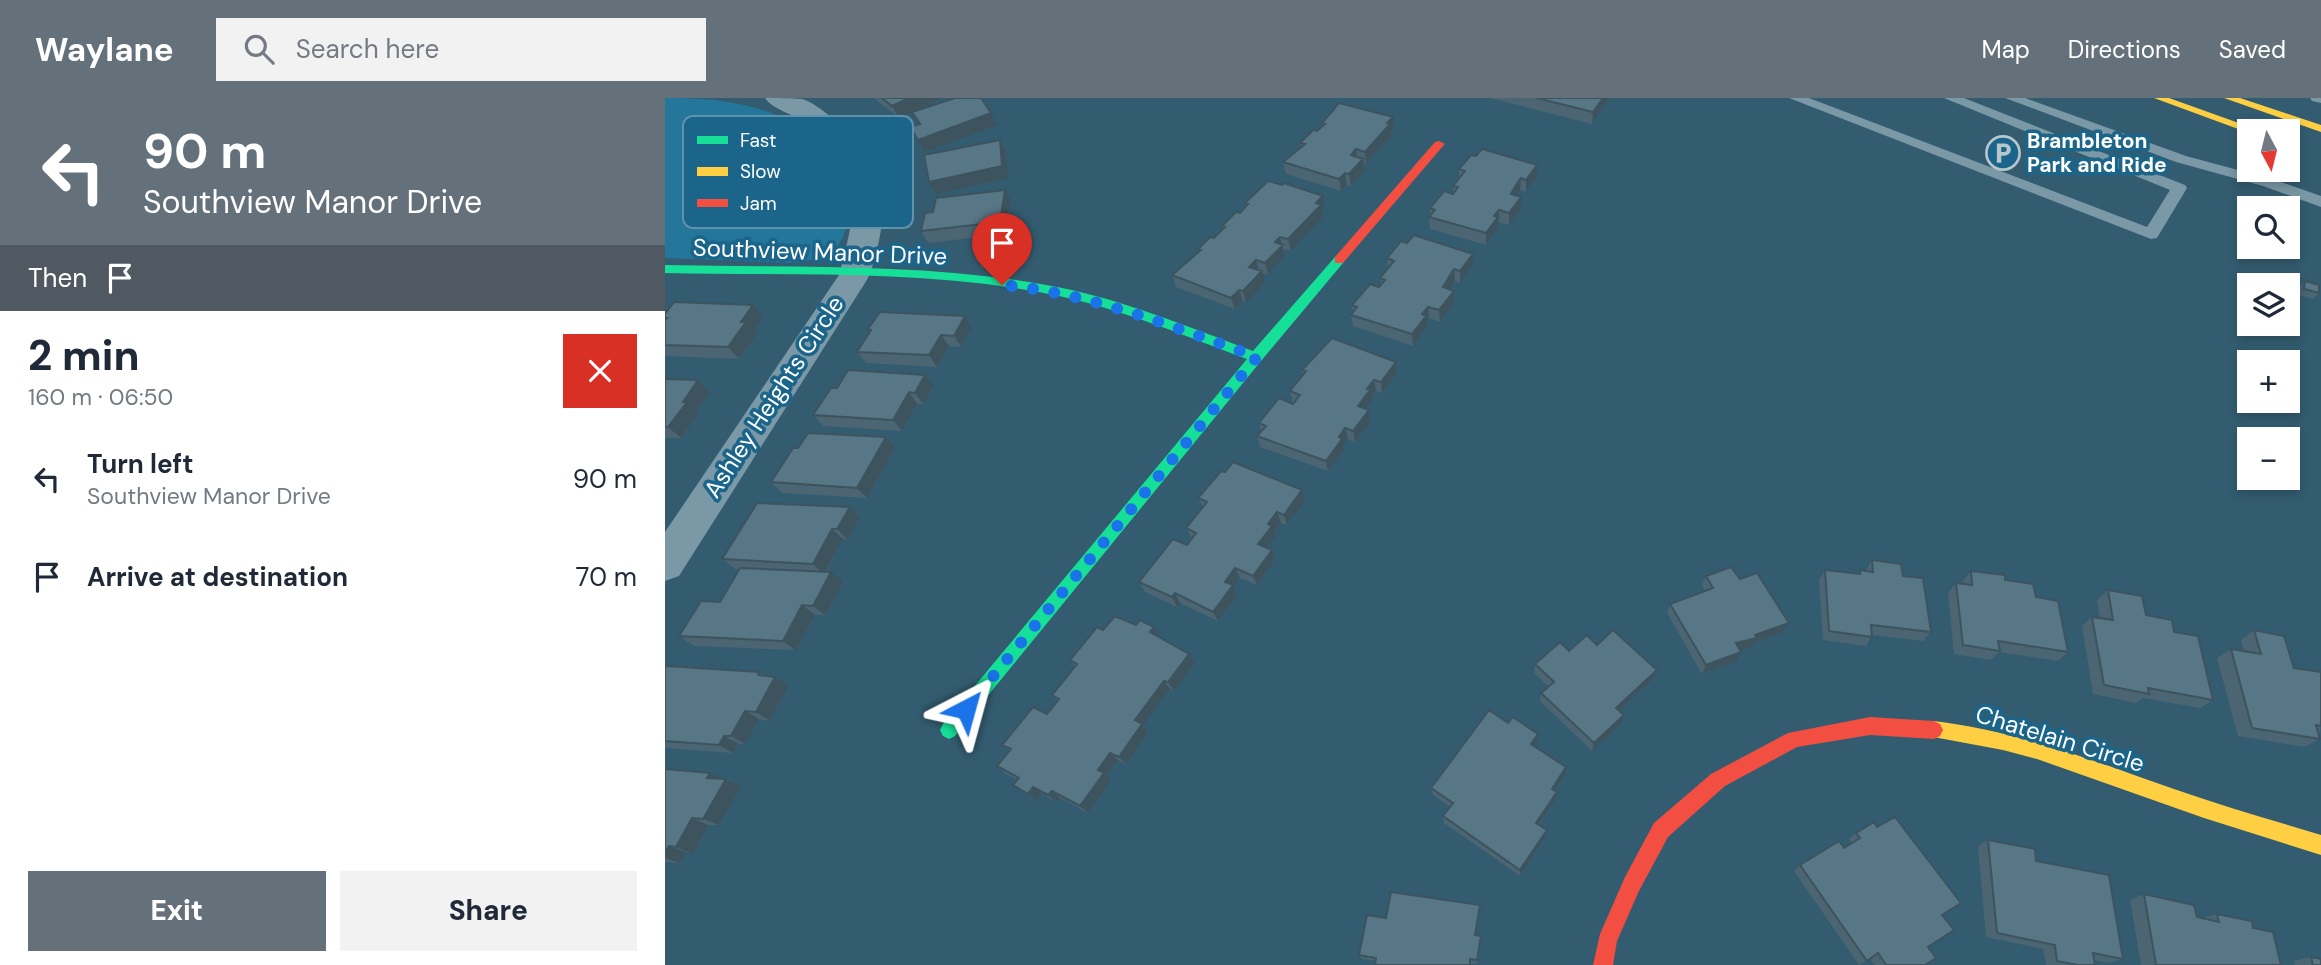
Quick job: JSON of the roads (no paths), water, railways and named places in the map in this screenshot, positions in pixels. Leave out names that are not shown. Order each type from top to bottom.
[{"type":"street","points":[[2159,98],[2237,125]]},
{"type":"street","points":[[2229,98],[2321,129]]},
{"type":"street","name":"Ashley Heights Circle","points":[[796,100],[815,116]]},
{"type":"street","points":[[949,730],[1257,357],[1440,144]]},
{"type":"street","name":"Ashley Heights Circle","points":[[665,564],[853,276],[865,228]]},
{"type":"street","name":"Southview Manor Drive","points":[[665,269],[949,279],[1029,287],[1121,308],[1257,357]]},
{"type":"street","name":"Chatelain Circle","points":[[1602,965],[1607,941],[1632,884],[1661,830],[1718,780],[1794,739],[1870,726],[1960,732],[2062,757],[2204,810],[2321,845]]},
{"type":"lane","points":[[1797,98],[1821,102],[2151,234],[2179,188],[1951,98]]},
{"type":"lane","points":[[2012,98],[2181,159],[2269,183],[2321,202]]},
{"type":"place","name":"Brambleton Park and Ride","points":[[2003,153]]}]
